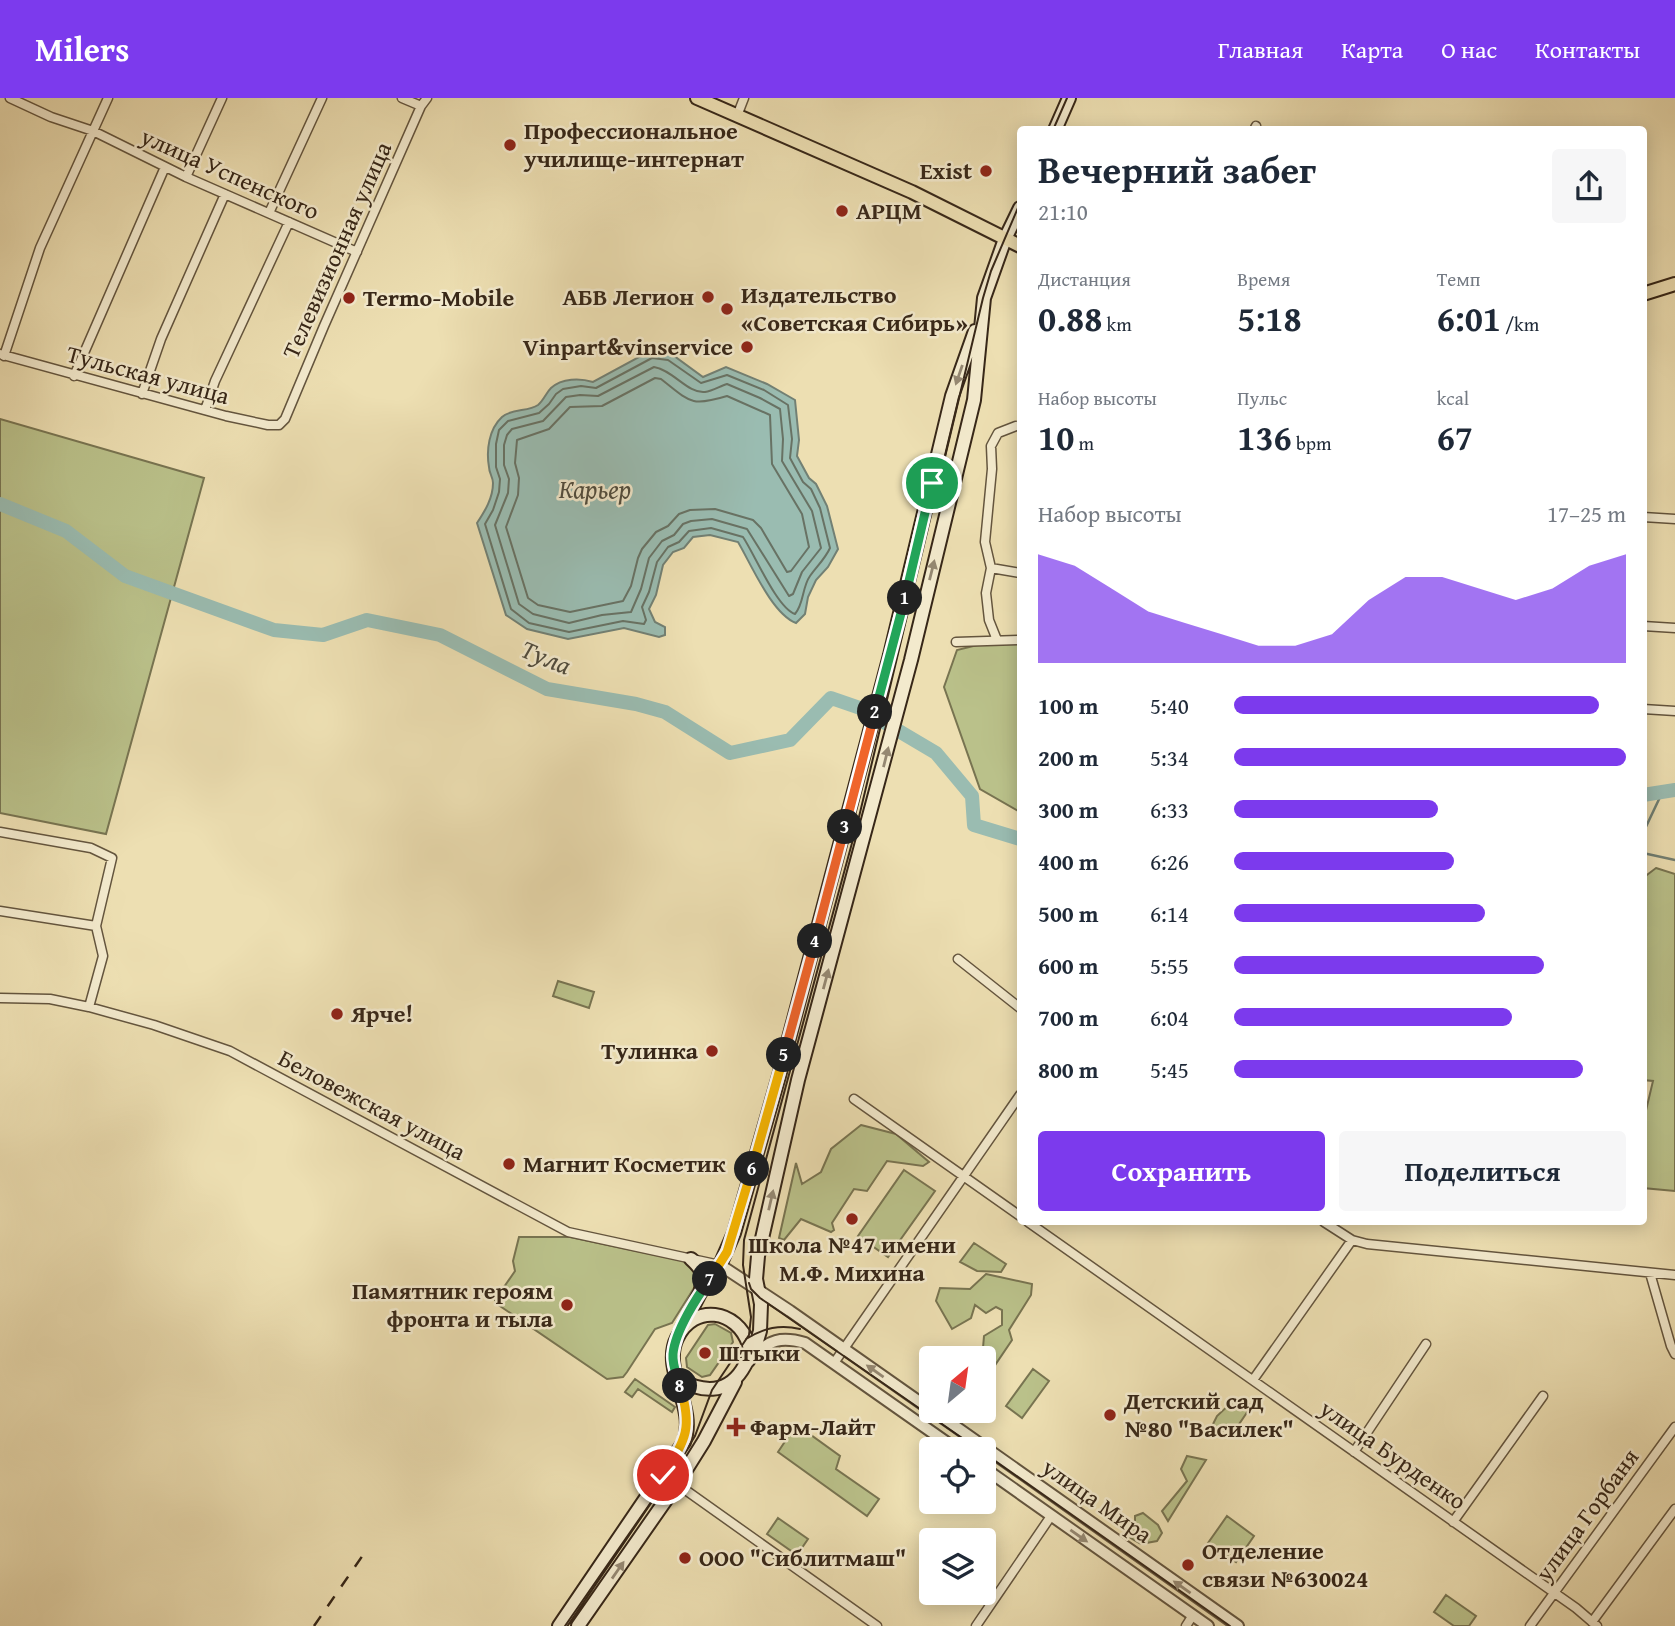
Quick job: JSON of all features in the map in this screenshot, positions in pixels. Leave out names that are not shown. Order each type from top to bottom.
[{"type":"main road","points":[[697,98],[912,192],[1017,245]]},
{"type":"main road","points":[[1057,126],[1069,98]]},
{"type":"main road","points":[[559,1626],[663,1475],[687,1433],[686,1413],[673,1356],[675,1342],[700,1293],[720,1265],[734,1233],[848,818],[952,396],[1005,239],[1017,214]]},
{"type":"main road","points":[[1647,293],[1675,284]]},
{"type":"main road","points":[[578,1626],[677,1484],[704,1441],[760,1337],[762,1315],[756,1279],[758,1256],[798,1080],[869,823],[974,400],[982,311]]},
{"type":"main road","points":[[691,1259],[702,1269],[704,1280],[700,1293]]},
{"type":"main road","points":[[682,1328],[693,1318],[710,1314],[727,1318],[740,1327],[749,1344],[748,1362]]},
{"type":"main road","points":[[678,1378],[691,1386],[712,1390],[725,1387],[736,1379]]},
{"type":"street","name":"улица Успенского","points":[[10,98],[51,117],[93,131],[186,177],[358,252]]},
{"type":"street","points":[[2,355],[40,248],[108,98]]},
{"type":"street","points":[[186,177],[222,98]]},
{"type":"street","points":[[269,213],[322,98]]},
{"type":"street","points":[[402,98],[421,106]]},
{"type":"street","name":"Телевизионная улица","points":[[285,419],[421,106],[427,98]]},
{"type":"street","points":[[737,116],[744,98]]},
{"type":"street","points":[[75,376],[165,167]]},
{"type":"street","points":[[142,394],[161,338],[225,194]]},
{"type":"street","points":[[205,410],[215,381],[289,222]]},
{"type":"street","name":"Тульская улица","points":[[2,355],[268,425],[279,425],[285,419]]},
{"type":"street","points":[[997,640],[989,620],[986,593],[991,568],[985,542],[992,446],[999,433],[1017,425]]},
{"type":"street","points":[[1647,516],[1675,519]]},
{"type":"street","points":[[991,568],[1017,572]]},
{"type":"street","points":[[1647,626],[1675,628]]},
{"type":"street","points":[[956,642],[1017,640]]},
{"type":"street","points":[[1647,709],[1675,711]]},
{"type":"street","points":[[0,832],[91,848],[112,858],[96,926],[103,956],[89,1007]]},
{"type":"street","points":[[0,911],[96,926]]},
{"type":"street","points":[[958,959],[1017,1006]]},
{"type":"street","name":"Беловежская улица","points":[[0,998],[50,999],[89,1007],[230,1051],[568,1233],[720,1265]]},
{"type":"street","points":[[853,1099],[1017,1214]]},
{"type":"street","points":[[834,1363],[1017,1099]]},
{"type":"street","name":"улица Бурденко","points":[[1032,1225],[1595,1624]]},
{"type":"street","points":[[1329,1225],[1352,1240],[1367,1244],[1675,1275]]},
{"type":"street","points":[[1253,1380],[1352,1240]]},
{"type":"street","name":"улица Мира","points":[[720,1265],[919,1402]]},
{"type":"street","points":[[1650,1273],[1675,1354]]},
{"type":"street","points":[[748,1362],[763,1346],[777,1339],[805,1343],[939,1437]]},
{"type":"street","points":[[1354,1452],[1426,1344]]},
{"type":"street","points":[[1454,1522],[1543,1396]]},
{"type":"street","name":"улица Мира","points":[[949,1423],[1238,1626]]},
{"type":"street","name":"улица Горбаня","points":[[1531,1626],[1675,1427]]},
{"type":"street","points":[[663,1475],[877,1626]]},
{"type":"street","name":"улица Мира","points":[[996,1477],[1208,1626]]},
{"type":"street","points":[[1595,1624],[1675,1509]]},
{"type":"street","points":[[975,1626],[1051,1516]]},
{"type":"street","points":[[1186,1626],[1193,1615]]},
{"type":"green space","points":[[0,419],[204,478],[106,834],[0,813]]},
{"type":"green space","points":[[1017,639],[1017,810],[980,789],[944,687],[957,650],[998,640]]},
{"type":"green space","points":[[1656,868],[1675,874],[1675,1191],[1647,1188],[1647,1106],[1653,1081],[1647,1080],[1647,875]]},
{"type":"green space","points":[[558,981],[594,992],[589,1008],[553,996]]},
{"type":"green space","points":[[861,1125],[896,1134],[929,1162],[923,1166],[887,1161],[867,1191],[854,1189],[832,1223],[834,1230],[831,1232],[801,1219],[784,1240],[779,1238],[796,1163],[802,1184],[821,1172],[831,1149]]},
{"type":"green space","points":[[904,1170],[935,1191],[888,1257],[858,1236]]},
{"type":"green space","points":[[519,1237],[570,1237],[689,1262],[699,1280],[672,1323],[655,1329],[623,1377],[607,1379],[497,1304],[495,1300],[515,1271],[513,1261]]},
{"type":"green space","points":[[974,1243],[1006,1264],[1001,1272],[977,1271],[960,1262]]},
{"type":"green space","points":[[986,1274],[1032,1284],[1031,1295],[1009,1330],[1012,1340],[996,1364],[996,1346],[983,1346],[984,1336],[1002,1325],[1002,1310],[996,1307],[986,1313],[975,1305],[971,1318],[952,1329],[936,1301],[940,1288],[970,1289]]},
{"type":"green space","points":[[715,1324],[731,1333],[733,1342],[710,1375],[702,1377],[687,1367],[686,1358],[708,1325]]},
{"type":"green space","points":[[1033,1369],[1049,1381],[1022,1418],[1006,1406]]},
{"type":"green space","points":[[635,1379],[675,1407],[672,1412],[638,1389],[632,1397],[625,1392]]},
{"type":"green space","points":[[1233,1401],[1252,1405],[1233,1433],[1211,1428],[1217,1416]]},
{"type":"green space","points":[[770,1423],[788,1437],[797,1425],[840,1456],[836,1469],[879,1499],[867,1516],[778,1452],[786,1440],[767,1427]]},
{"type":"green space","points":[[1187,1456],[1206,1460],[1168,1521],[1162,1511],[1187,1481],[1181,1469]]},
{"type":"green space","points":[[1143,1513],[1158,1525],[1162,1533],[1157,1541],[1141,1544],[1127,1536],[1135,1523],[1135,1516]]},
{"type":"green space","points":[[1227,1516],[1254,1536],[1236,1562],[1208,1543]]},
{"type":"green space","points":[[778,1518],[808,1539],[797,1555],[767,1534]]},
{"type":"green space","points":[[1446,1595],[1476,1616],[1469,1626],[1454,1626],[1434,1612]]},
{"type":"water","name":"Карьер","points":[[650,351],[670,353],[703,377],[726,367],[767,384],[795,400],[799,440],[797,456],[827,506],[838,549],[828,567],[816,580],[808,597],[805,614],[796,623],[787,618],[771,599],[738,542],[710,535],[693,537],[684,548],[673,552],[663,565],[656,595],[649,609],[655,622],[665,627],[665,635],[659,637],[624,628],[568,639],[527,629],[506,615],[477,523],[493,489],[488,454],[494,427],[506,414],[538,405],[551,388],[560,382],[593,382]]},
{"type":"waterway","name":"Тула","points":[[0,504],[66,531],[125,576],[274,630],[323,635],[367,620],[440,635],[547,689],[636,704],[665,712],[730,753],[790,740],[831,698],[860,708],[936,753],[972,796],[974,825],[1017,838]]},
{"type":"waterway","name":"Тула","points":[[1647,794],[1675,790]]},
{"type":"waterway","points":[[1647,825],[1661,795],[1675,792]]},
{"type":"waterway","points":[[1647,854],[1675,860]]},
{"type":"tram line","points":[[1055,126],[1067,98]]},
{"type":"tram line","points":[[565,1626],[679,1462],[695,1436],[712,1390],[749,1335],[751,1317],[743,1265],[744,1240],[858,821],[983,298],[991,271],[1017,210]]},
{"type":"tram line","points":[[749,1283],[760,1298],[961,1437]]},
{"type":"tram line","points":[[746,1339],[772,1328],[800,1329]]},
{"type":"tram line","points":[[996,1461],[1230,1626]]},
{"type":"railway","points":[[314,1626],[363,1555]]},
{"type":"place","name":"Профессиональное училище-интернат","points":[[510,145]]},
{"type":"place","name":"Exist","points":[[986,171]]},
{"type":"place","name":"АРЦМ","points":[[842,211]]},
{"type":"place","name":"АБВ Легион","points":[[708,297]]},
{"type":"place","name":"Termo-Mobile","points":[[349,298]]},
{"type":"place","name":"Издательство «Советская Сибирь»","points":[[727,309]]},
{"type":"place","name":"Vinpart&vinservice","points":[[747,347]]},
{"type":"place","name":"Ярче!","points":[[337,1014]]},
{"type":"place","name":"Тулинка","points":[[712,1051]]},
{"type":"place","name":"Магнит Косметик","points":[[509,1164]]},
{"type":"place","name":"Школа №47 имени М.Ф. Михина","points":[[852,1219]]},
{"type":"place","name":"Памятник героям фронта и тыла","points":[[567,1305]]},
{"type":"place","name":"Штыки","points":[[705,1353]]},
{"type":"place","name":"Детский сад №80 \"Василек\"","points":[[1110,1415]]},
{"type":"place","name":"Фарм-Лайт","points":[[736,1427]]},
{"type":"place","name":"ООО \"Сиблитмаш\"","points":[[685,1558]]},
{"type":"place","name":"Отделение связи №630024","points":[[1188,1565]]},
{"type":"route","points":[[663,1475],[687,1433],[684,1398],[674,1370],[675,1342],[700,1293],[720,1265],[734,1233],[848,818],[932,483]]}]
